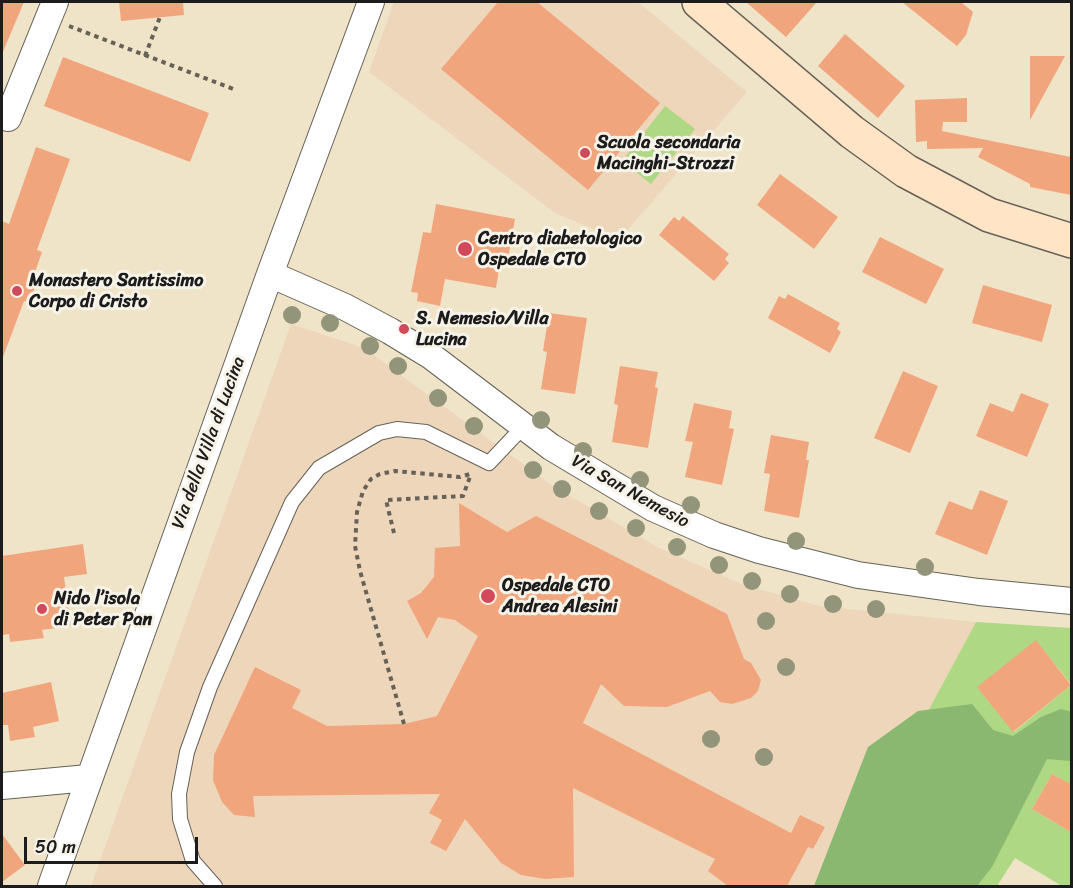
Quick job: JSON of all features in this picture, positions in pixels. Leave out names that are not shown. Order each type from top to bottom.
[{"type":"street","name":"Via della Villa di Lucina","points":[[51,886],[270,274],[371,2]]},
{"type":"street","points":[[699,2],[852,132],[906,171],[989,214],[1071,241]]},
{"type":"street","points":[[8,118],[57,12]]},
{"type":"street","name":"Via San Nemesio","points":[[270,274],[345,307],[423,351],[551,447],[653,508],[714,535],[759,550],[858,575],[979,592],[1071,601]]},
{"type":"street","points":[[2,786],[88,778]]},
{"type":"lane","points":[[215,886],[193,861],[180,819],[179,794],[187,752],[210,687],[292,502],[319,468],[379,434],[397,429],[426,432],[489,463],[523,427]]},
{"type":"path","points":[[57,12],[146,56],[236,90]]},
{"type":"path","points":[[146,56],[160,17]]},
{"type":"path","points":[[404,724],[360,571],[355,546],[357,512],[363,490],[371,479],[380,474],[395,471],[460,477],[489,463]]},
{"type":"path","points":[[394,533],[386,500],[464,496],[471,473]]},
{"type":"shaded area","name":"Scuola secondaria Macinghi-Strozzi","points":[[394,2],[638,2],[747,92],[619,240],[555,213],[369,72]]},
{"type":"shaded area","name":"Ospedale CTO Andrea Alesini","points":[[291,324],[364,348],[553,486],[659,548],[744,585],[820,606],[976,622],[884,793],[870,886],[91,886]]},
{"type":"green space","points":[[665,106],[695,129],[651,184],[622,161]]},
{"type":"green space","points":[[976,622],[1071,628],[1071,684],[1036,641],[978,687],[1014,732],[1071,685],[1071,784],[1052,774],[1032,809],[1071,832],[1071,886],[1062,886],[1015,858],[997,886],[870,886],[884,793]]},
{"type":"green space","points":[[972,704],[993,730],[1013,736],[1041,717],[1061,709],[1072,712],[1071,761],[1047,759],[992,867],[977,886],[814,886],[868,747],[918,711]]},
{"type":"building","points":[[2,2],[24,2],[2,54]]},
{"type":"building","points":[[119,2],[183,2],[184,15],[121,21]]},
{"type":"building","points":[[498,2],[537,2],[660,103],[588,190],[441,69]]},
{"type":"building","points":[[746,2],[817,2],[786,37]]},
{"type":"building","points":[[902,2],[961,2],[973,12],[966,35],[957,46]]},
{"type":"building","points":[[845,34],[905,86],[878,118],[818,66]]},
{"type":"building","points":[[1030,56],[1065,56],[1030,120]]},
{"type":"building","points":[[63,57],[209,113],[190,162],[44,106]]},
{"type":"building","points":[[967,98],[967,122],[943,122],[942,131],[1071,157],[1071,195],[1030,187],[1030,184],[978,157],[983,148],[927,149],[927,141],[916,142],[915,100]]},
{"type":"building","points":[[36,147],[70,159],[37,250],[42,252],[33,278],[38,280],[29,303],[24,301],[3,357],[2,221],[9,224]]},
{"type":"building","points":[[780,174],[838,217],[814,249],[757,205]]},
{"type":"building","name":"Centro diabetologico Ospedale CTO","points":[[436,204],[515,219],[507,264],[500,263],[496,288],[445,279],[440,306],[417,301],[418,293],[411,292],[423,232],[431,233]]},
{"type":"building","points":[[683,216],[729,254],[725,259],[729,263],[714,281],[659,235],[674,217],[679,221]]},
{"type":"building","points":[[880,237],[944,269],[926,304],[862,272]]},
{"type":"building","points":[[983,285],[1052,305],[1042,342],[972,323]]},
{"type":"building","points":[[788,294],[840,323],[837,329],[841,332],[830,353],[768,318],[779,296],[785,299]]},
{"type":"building","points":[[549,313],[587,318],[575,394],[541,389],[547,352],[543,351]]},
{"type":"building","points":[[620,366],[658,372],[655,387],[658,388],[648,448],[612,442],[618,405],[614,404]]},
{"type":"building","points":[[903,371],[938,386],[910,453],[874,438]]},
{"type":"building","points":[[1021,393],[1049,404],[1027,457],[976,436],[990,403],[1013,412]]},
{"type":"building","points":[[694,403],[732,411],[729,428],[734,429],[722,485],[685,477],[693,442],[685,441]]},
{"type":"building","points":[[771,435],[809,442],[806,460],[809,460],[799,518],[764,511],[770,474],[764,473]]},
{"type":"building","points":[[980,490],[1008,501],[987,555],[935,534],[949,501],[972,510]]},
{"type":"building","points":[[459,503],[507,532],[536,516],[727,614],[744,659],[751,663],[761,680],[758,691],[751,698],[732,704],[720,702],[710,691],[667,707],[624,706],[601,684],[583,723],[791,833],[800,815],[825,827],[813,849],[808,847],[787,886],[728,886],[708,871],[715,859],[573,788],[574,877],[545,879],[521,875],[501,863],[465,819],[446,851],[430,843],[442,820],[429,813],[440,794],[253,796],[255,817],[234,815],[222,802],[213,780],[214,755],[255,667],[301,690],[292,708],[327,726],[404,724],[437,716],[478,636],[455,620],[438,617],[427,639],[407,601],[421,593],[434,577],[435,548],[460,546]]},
{"type":"building","points":[[83,544],[87,574],[64,577],[71,626],[42,630],[44,638],[10,642],[9,634],[2,635],[2,556]]},
{"type":"building","points":[[1036,640],[1071,685],[1013,732],[977,687]]},
{"type":"building","points":[[51,682],[59,721],[33,727],[35,737],[10,741],[8,725],[2,725],[2,693]]},
{"type":"building","points":[[1052,774],[1071,784],[1071,832],[1032,809]]},
{"type":"building","points":[[2,834],[25,865],[2,882]]},
{"type":"place","name":"Scuola secondaria Macinghi-Strozzi","points":[[585,153]]},
{"type":"place","name":"Centro diabetologico Ospedale CTO","points":[[465,249]]},
{"type":"place","name":"Monastero Santissimo Corpo di Cristo","points":[[17,291]]},
{"type":"place","name":"S. Nemesio/Villa Lucina","points":[[404,329]]},
{"type":"place","name":"Ospedale CTO Andrea Alesini","points":[[488,596]]},
{"type":"place","name":"Nido l’isola di Peter Pan","points":[[42,609]]}]
